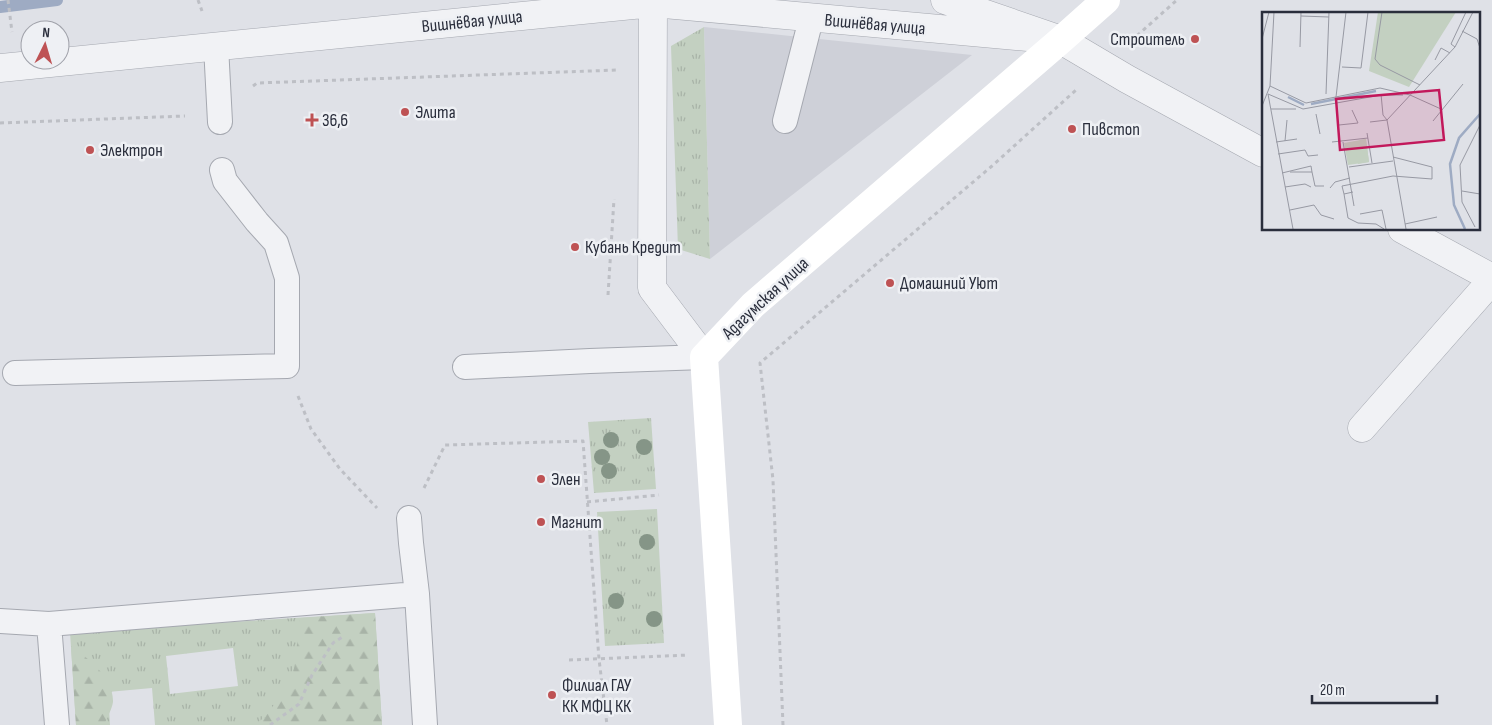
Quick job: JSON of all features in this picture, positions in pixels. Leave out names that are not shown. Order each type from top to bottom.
[{"type":"main road","name":"Адагумская улица","points":[[704,358],[753,305],[1106,0]]},
{"type":"main road","points":[[704,358],[714,487],[722,653],[728,725]]},
{"type":"street","name":"Вишнёвая улица","points":[[945,0],[1061,40]]},
{"type":"street","name":"Вишнёвая улица","points":[[0,68],[653,2],[811,19],[1061,40]]},
{"type":"street","points":[[653,2],[652,288],[704,358]]},
{"type":"street","points":[[1061,40],[1262,152]]},
{"type":"street","points":[[1362,428],[1492,279],[1404,230]]},
{"type":"lane","points":[[785,121],[811,19]]},
{"type":"lane","points":[[216,46],[220,118]]},
{"type":"lane","points":[[15,373],[287,366],[287,278],[276,243],[225,181],[222,170]]},
{"type":"lane","points":[[464,367],[704,358]]},
{"type":"lane","points":[[409,518],[417,594],[425,725]]},
{"type":"lane","points":[[0,621],[48,624],[417,594]]},
{"type":"lane","points":[[48,624],[57,725]]},
{"type":"path","points":[[8,0],[11,26]]},
{"type":"path","points":[[782,725],[773,480],[760,363],[992,166],[1177,0]]},
{"type":"path","points":[[0,123],[220,118],[257,83],[622,70]]},
{"type":"path","points":[[608,296],[614,197]]},
{"type":"path","points":[[287,366],[311,429],[340,469],[411,543]]},
{"type":"path","points":[[409,518],[445,445],[582,441],[599,659],[607,725]]},
{"type":"path","points":[[587,502],[659,495]]},
{"type":"path","points":[[270,725],[299,704],[312,675],[333,643],[350,632]]},
{"type":"path","points":[[569,660],[722,653]]},
{"type":"shaded area","points":[[704,27],[972,55],[710,259]]},
{"type":"green space","points":[[704,27],[710,259],[678,249],[671,46]]},
{"type":"green space","points":[[651,418],[656,489],[594,493],[588,422]]},
{"type":"green space","points":[[657,509],[664,643],[605,646],[597,512]]},
{"type":"green space","points":[[375,613],[382,725],[155,725],[152,688],[108,692],[110,725],[76,725],[70,632]],"holes":[[[233,648],[238,686],[170,694],[166,656]]]},
{"type":"green space","points":[[375,613],[382,725],[254,725],[265,717],[293,679],[300,618]]},
{"type":"green space","points":[[71,646],[85,656],[99,670],[109,685],[113,702],[104,725],[76,725]]},
{"type":"waterway","points":[[0,7],[57,0]]},
{"type":"place","name":"Строитель","points":[[1195,39]]},
{"type":"place","name":"Элита","points":[[405,112]]},
{"type":"place","name":"36,6","points":[[312,120]]},
{"type":"place","name":"Пивстоп","points":[[1072,129]]},
{"type":"place","name":"Электрон","points":[[90,150]]},
{"type":"place","name":"Кубань Кредит","points":[[575,247]]},
{"type":"place","name":"Домашний Уют","points":[[890,283]]},
{"type":"place","name":"Элен","points":[[541,479]]},
{"type":"place","name":"Магнит","points":[[541,522]]},
{"type":"place","name":"Филиал ГАУ КК МФЦ КК","points":[[552,695]]}]
